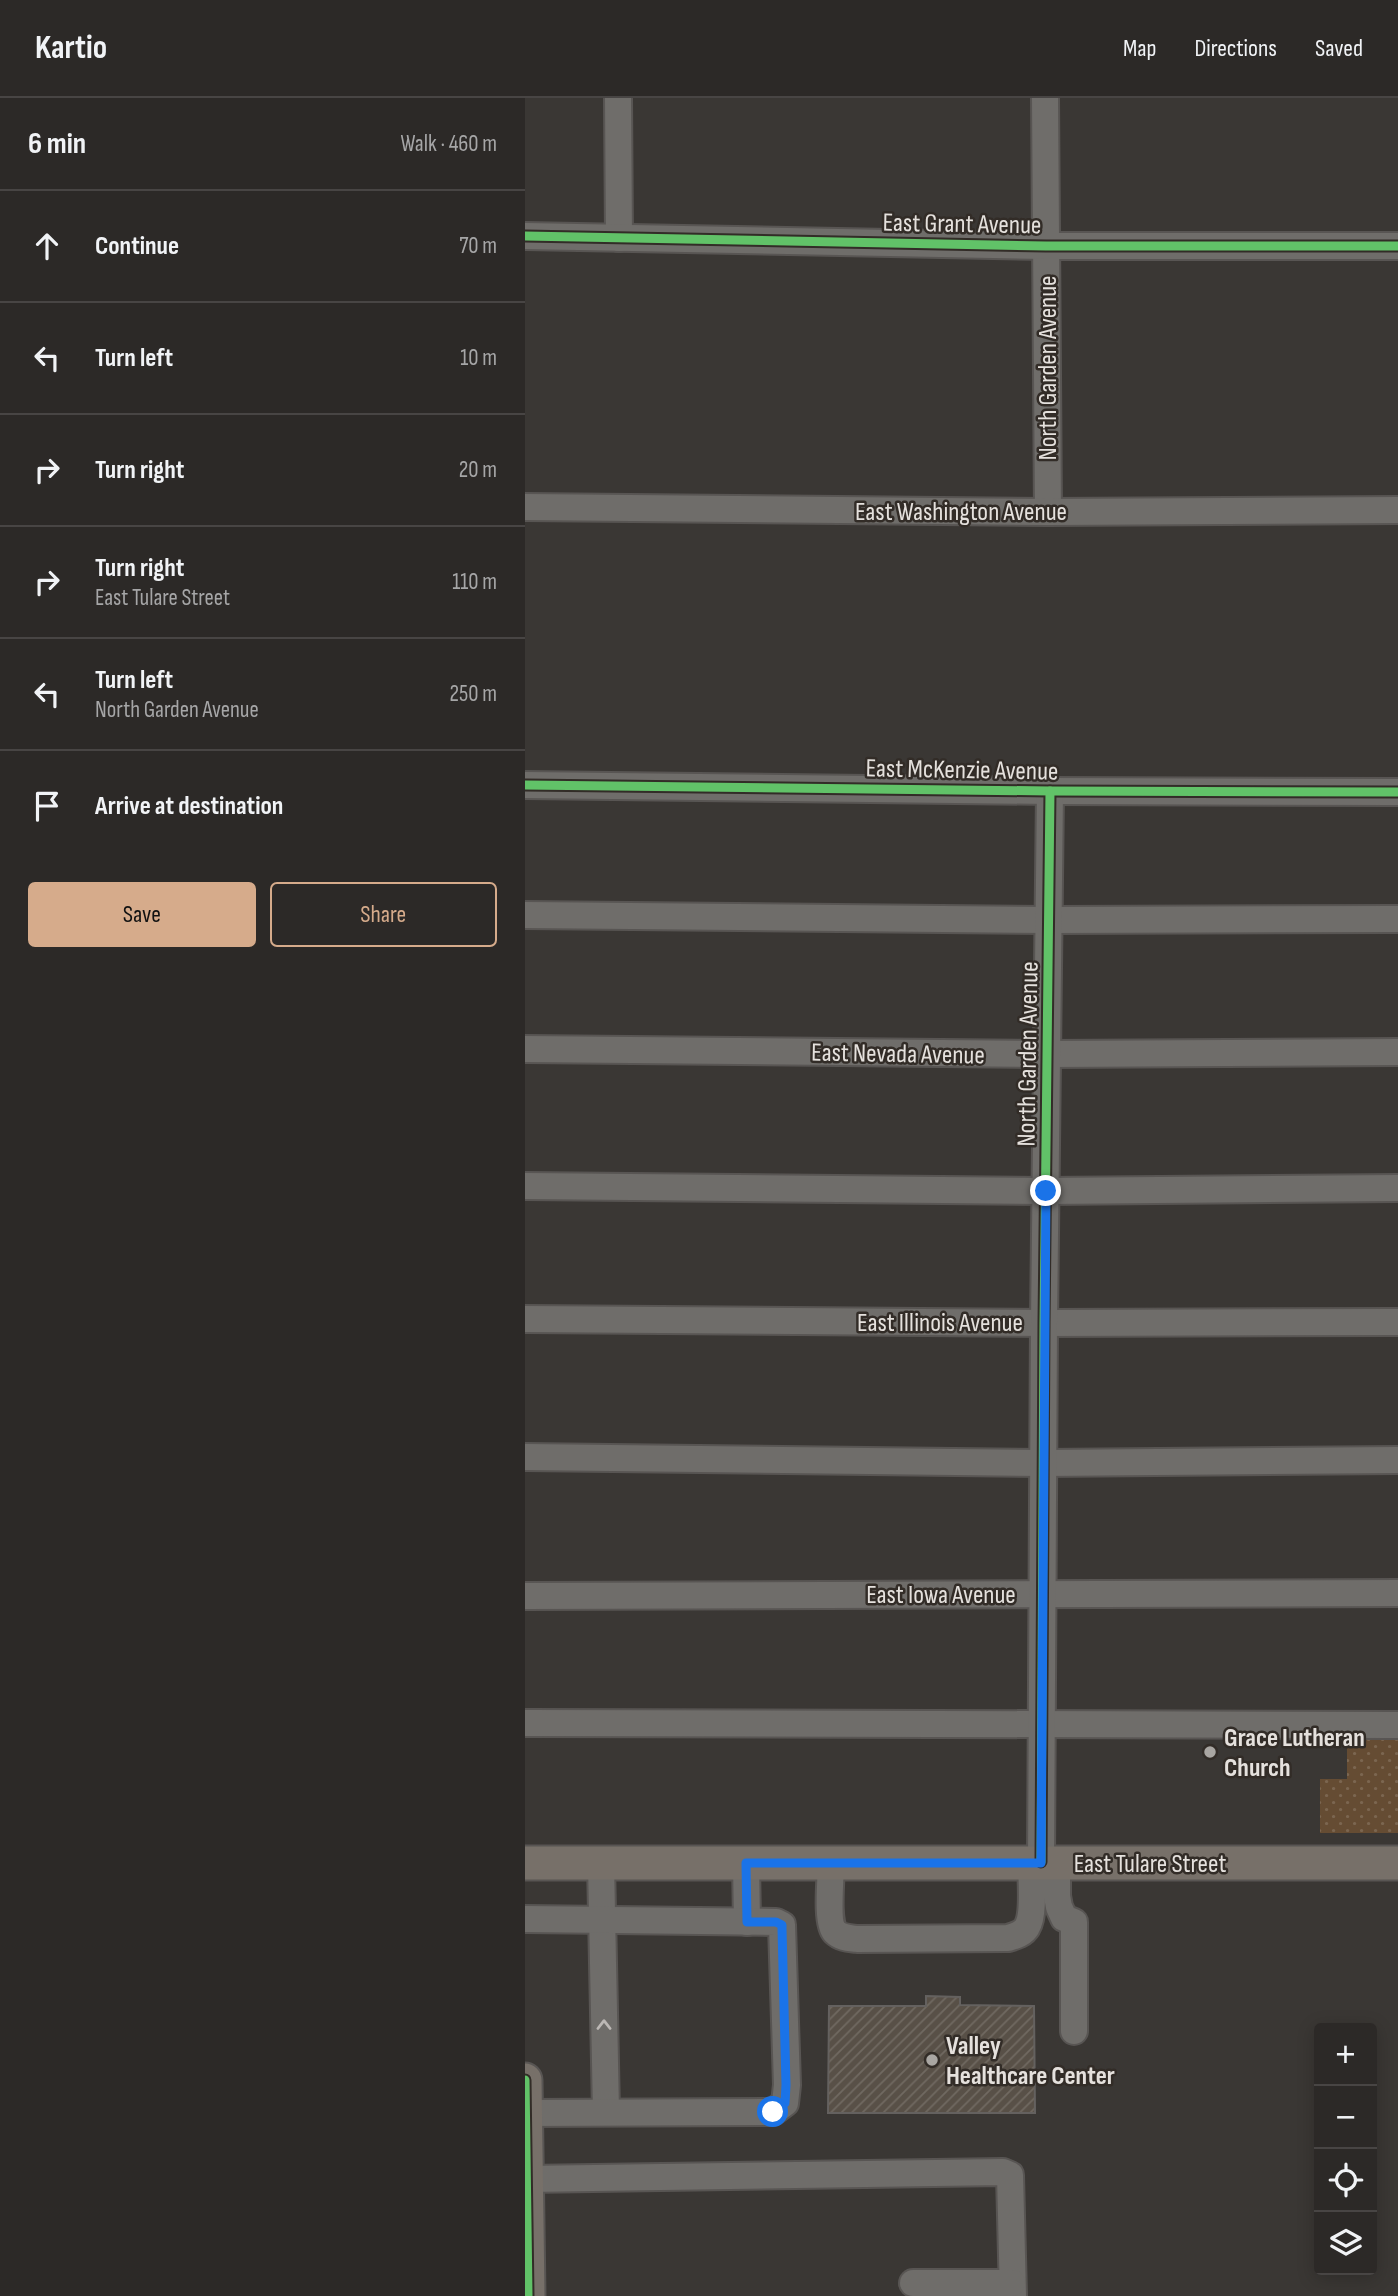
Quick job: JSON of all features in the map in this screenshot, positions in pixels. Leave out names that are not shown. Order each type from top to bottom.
[{"type":"main road","name":"East Tulare Street","points":[[525,1863],[1398,1863]]},
{"type":"main road","points":[[525,2080],[528,2296]]},
{"type":"street","points":[[618,98],[619,238]]},
{"type":"street","name":"North Garden Avenue","points":[[1045,98],[1048,512]]},
{"type":"street","name":"East Grant Avenue","points":[[525,236],[1046,246],[1398,246]]},
{"type":"street","name":"East Washington Avenue","points":[[525,507],[1048,512],[1398,510]]},
{"type":"street","name":"East McKenzie Avenue","points":[[525,785],[1398,792]]},
{"type":"street","name":"North Garden Avenue","points":[[1043,1863],[1041,1725],[1050,791]]},
{"type":"street","points":[[525,915],[1049,920],[1398,919]]},
{"type":"street","name":"East Nevada Avenue","points":[[525,1049],[1048,1054],[1398,1052]]},
{"type":"street","points":[[525,1186],[1046,1191],[1398,1188]]},
{"type":"street","name":"East Illinois Avenue","points":[[525,1319],[1044,1323],[1398,1322]]},
{"type":"street","points":[[525,1457],[1044,1463],[1398,1460]]},
{"type":"street","name":"East Iowa Avenue","points":[[525,1596],[1398,1593]]},
{"type":"street","points":[[525,1723],[1398,1725]]},
{"type":"street","points":[[601,1863],[606,2112]]},
{"type":"street","points":[[746,1863],[747,1922]]},
{"type":"street","points":[[831,1863],[830,1922],[834,1932],[857,1940],[1008,1938],[1021,1933],[1028,1925],[1043,1863]]},
{"type":"street","points":[[1043,1863],[1064,1918],[1075,1922],[1073,2031]]},
{"type":"street","points":[[525,1919],[776,1922],[782,1925],[786,2085],[785,2103],[773,2112],[526,2113]]},
{"type":"street","points":[[526,2179],[1003,2172],[1010,2175],[1012,2289],[913,2283]]},
{"type":"shaded area","points":[[1347,1734],[1398,1735],[1398,1833],[1320,1833],[1320,1779],[1347,1779]]},
{"type":"building","name":"Valley Healthcare Center","points":[[926,1996],[960,1997],[960,2005],[1034,2006],[1035,2113],[828,2113],[829,2006],[926,2006]]},
{"type":"cycle path","points":[[525,236],[1046,246],[1398,246]]},
{"type":"cycle path","points":[[525,785],[1398,792]]},
{"type":"cycle path","points":[[1041,1862],[1050,791]]},
{"type":"cycle path","points":[[525,2080],[528,2296]]},
{"type":"place","name":"Grace Lutheran Church","points":[[1210,1752]]},
{"type":"place","name":"Valley Healthcare Center","points":[[932,2060]]},
{"type":"route","points":[[773,2112],[785,2103],[786,2085],[782,1925],[776,1922],[747,1922],[746,1863],[1041,1863],[1046,1191]]}]
